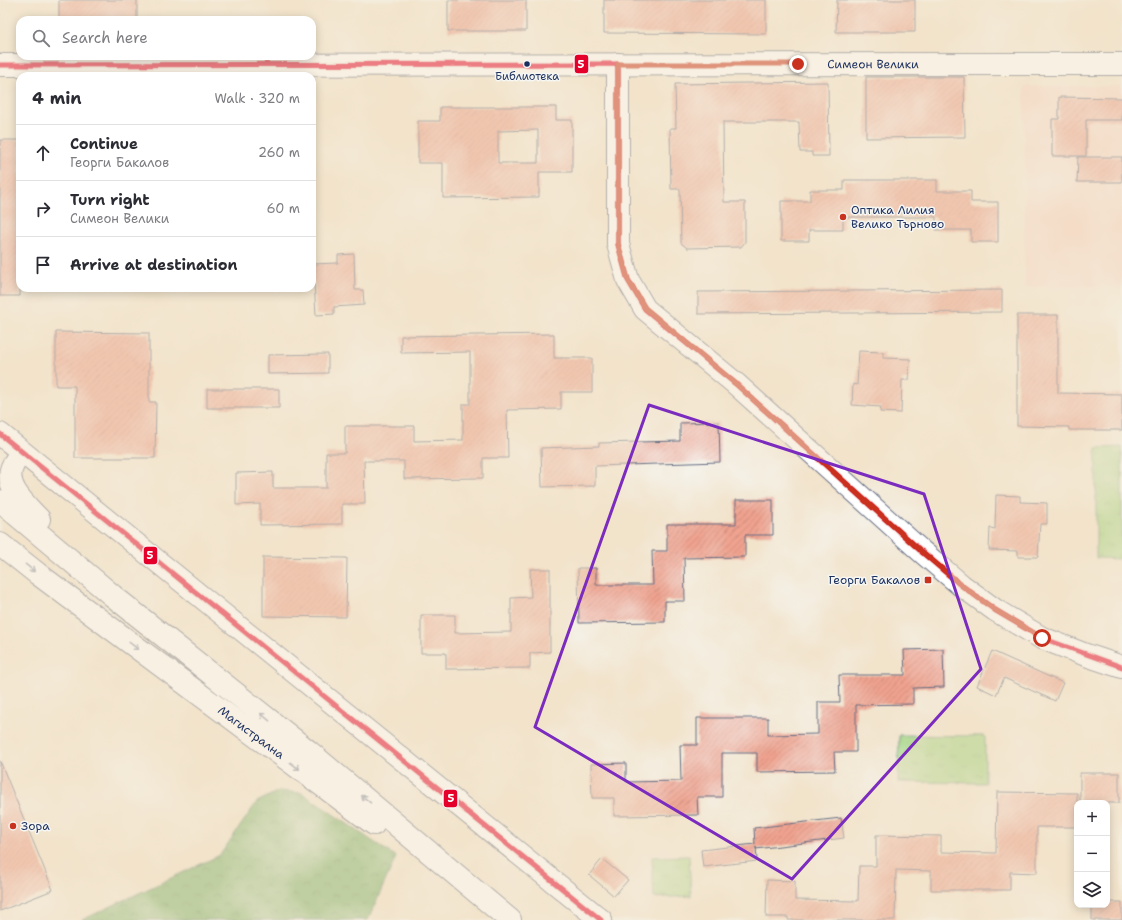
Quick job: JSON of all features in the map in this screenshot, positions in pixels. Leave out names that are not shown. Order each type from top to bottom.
[{"type":"street","points":[[618,64],[618,244],[628,280],[645,308],[736,384],[921,551],[967,589],[995,610],[1042,638],[1122,667]]},
{"type":"street","name":"Симеон Велики","points":[[0,65],[1122,64]]},
{"type":"street","points":[[0,434],[602,920]]},
{"type":"street","points":[[23,453],[12,466],[10,472],[12,485],[20,499],[113,596]]},
{"type":"street","points":[[0,501],[113,596],[307,750],[510,920]]},
{"type":"street","name":"Магистрална","points":[[0,544],[44,579],[503,920]]},
{"type":"highlighted area","points":[[649,405],[924,494],[981,669],[792,879],[535,727]]},
{"type":"shaded area","points":[[1024,86],[1122,86],[1122,287],[1025,287]]},
{"type":"green space","points":[[1122,447],[1122,559],[1096,558],[1096,448]]},
{"type":"green space","points":[[899,735],[985,736],[985,783],[898,782]]},
{"type":"green space","points":[[279,791],[302,793],[396,857],[368,920],[82,920],[220,855],[257,802]]},
{"type":"green space","points":[[689,856],[691,896],[654,898],[652,857]]},
{"type":"building","points":[[59,0],[137,0],[137,16],[59,16]]},
{"type":"building","points":[[448,0],[526,0],[526,31],[448,31]]},
{"type":"building","points":[[604,0],[766,0],[766,34],[604,33]]},
{"type":"building","points":[[837,0],[915,0],[915,32],[836,32]]},
{"type":"building","points":[[866,77],[964,77],[965,137],[866,138]]},
{"type":"building","points":[[828,82],[829,156],[812,156],[812,152],[800,152],[799,122],[723,122],[724,202],[745,202],[745,242],[741,247],[687,248],[681,243],[680,189],[671,189],[670,128],[676,128],[675,84]]},
{"type":"building","points":[[1059,97],[1122,98],[1122,120],[1086,120],[1086,156],[1052,156],[1052,119],[1059,119]]},
{"type":"building","points":[[440,107],[556,107],[556,120],[572,120],[572,172],[539,172],[539,197],[443,198],[443,163],[418,163],[418,121],[440,121]],"holes":[[[538,130],[538,163],[498,163],[498,131]]]},
{"type":"building","points":[[0,140],[16,140],[16,292],[20,292],[20,296],[0,296]]},
{"type":"building","points":[[1078,157],[1122,157],[1122,182],[1077,182]]},
{"type":"building","points":[[844,180],[937,180],[937,191],[971,191],[971,202],[998,202],[998,242],[971,242],[971,230],[936,230],[936,217],[843,217],[843,230],[809,230],[809,241],[781,241],[781,201],[810,201],[810,190],[844,190]]},
{"type":"building","points":[[354,254],[355,290],[363,290],[364,305],[334,307],[334,314],[316,315],[315,292],[316,292],[316,264],[338,263],[338,255]]},
{"type":"building","points":[[1002,290],[1002,312],[698,314],[698,292]]},
{"type":"building","points":[[1017,315],[1058,315],[1058,393],[1122,394],[1122,430],[1069,430],[1069,427],[1017,426]]},
{"type":"building","points":[[56,332],[149,333],[149,402],[156,402],[155,458],[75,458],[75,386],[56,386]]},
{"type":"building","points":[[554,334],[554,358],[592,358],[592,392],[561,392],[561,409],[507,410],[508,458],[483,458],[483,478],[404,479],[404,461],[364,461],[365,504],[342,504],[342,524],[260,525],[260,504],[236,505],[236,473],[273,472],[273,488],[326,488],[326,453],[345,453],[345,426],[414,426],[414,441],[463,440],[463,404],[470,404],[470,352],[401,353],[401,336]]},
{"type":"building","points":[[859,351],[883,352],[883,358],[910,359],[909,380],[902,380],[901,413],[880,412],[881,407],[852,405],[853,384],[857,385]]},
{"type":"building","points":[[328,354],[328,373],[268,374],[268,355]]},
{"type":"building","points":[[207,389],[279,389],[279,408],[207,408]]},
{"type":"building","points":[[719,422],[720,462],[595,466],[595,486],[542,487],[541,448],[599,446],[599,443],[680,441],[680,423]]},
{"type":"building","points":[[996,495],[1020,496],[1020,502],[1047,503],[1047,524],[1040,524],[1038,557],[1018,557],[1018,551],[989,550],[990,528],[995,529]]},
{"type":"building","points":[[736,500],[773,500],[773,535],[745,535],[745,557],[684,558],[685,601],[665,601],[665,622],[579,623],[578,568],[596,568],[596,585],[653,585],[652,551],[667,551],[667,524],[736,524]]},
{"type":"building","points":[[263,557],[347,558],[346,617],[263,616]]},
{"type":"building","points":[[530,569],[550,569],[550,652],[530,653],[530,668],[446,669],[446,653],[421,653],[421,615],[455,615],[455,633],[511,632],[511,598],[531,597]]},
{"type":"building","points":[[943,649],[944,687],[913,688],[913,704],[856,705],[856,752],[834,752],[835,771],[757,772],[757,753],[722,753],[722,797],[697,797],[698,815],[614,816],[614,798],[592,798],[591,764],[626,763],[626,782],[681,781],[680,745],[697,745],[697,718],[768,718],[768,735],[818,734],[818,702],[840,702],[839,675],[905,675],[904,650]]},
{"type":"building","points":[[992,651],[1063,683],[1055,701],[1004,678],[996,695],[977,686]]},
{"type":"building","name":"Зора","points":[[0,761],[53,890],[0,911]]},
{"type":"building","points":[[1080,773],[1119,773],[1119,803],[1110,803],[1110,800],[1080,800]]},
{"type":"building","points":[[997,792],[1077,793],[1077,800],[1074,800],[1074,827],[1037,827],[1037,873],[1010,872],[1010,890],[931,890],[931,871],[896,870],[895,920],[788,920],[788,917],[766,917],[767,880],[795,881],[795,900],[858,901],[859,866],[876,866],[876,835],[941,836],[941,852],[996,853]]},
{"type":"building","points":[[841,818],[844,838],[756,849],[757,861],[703,867],[701,850],[755,844],[754,828]]},
{"type":"building","points":[[602,859],[628,880],[614,896],[589,875]]},
{"type":"building","points":[[1110,902],[1122,902],[1122,920],[1092,920],[1092,908],[1110,908]]},
{"type":"transit line","name":"5","points":[[0,65],[618,64],[618,244],[628,280],[645,309],[736,384],[921,551],[961,585],[995,610],[1042,638],[1122,667]]},
{"type":"transit line","name":"5","points":[[0,434],[601,920]]},
{"type":"place","name":"Библиотека","points":[[527,64]]},
{"type":"place","name":"Оптика Лилия Велико Търново","points":[[843,217]]},
{"type":"place","name":"Георги Бакалов","points":[[928,580]]},
{"type":"place","name":"Зора","points":[[13,826]]},
{"type":"route","points":[[798,64],[618,64],[618,244],[628,280],[645,308],[736,384],[921,551],[961,585],[995,610],[1042,638]]}]
